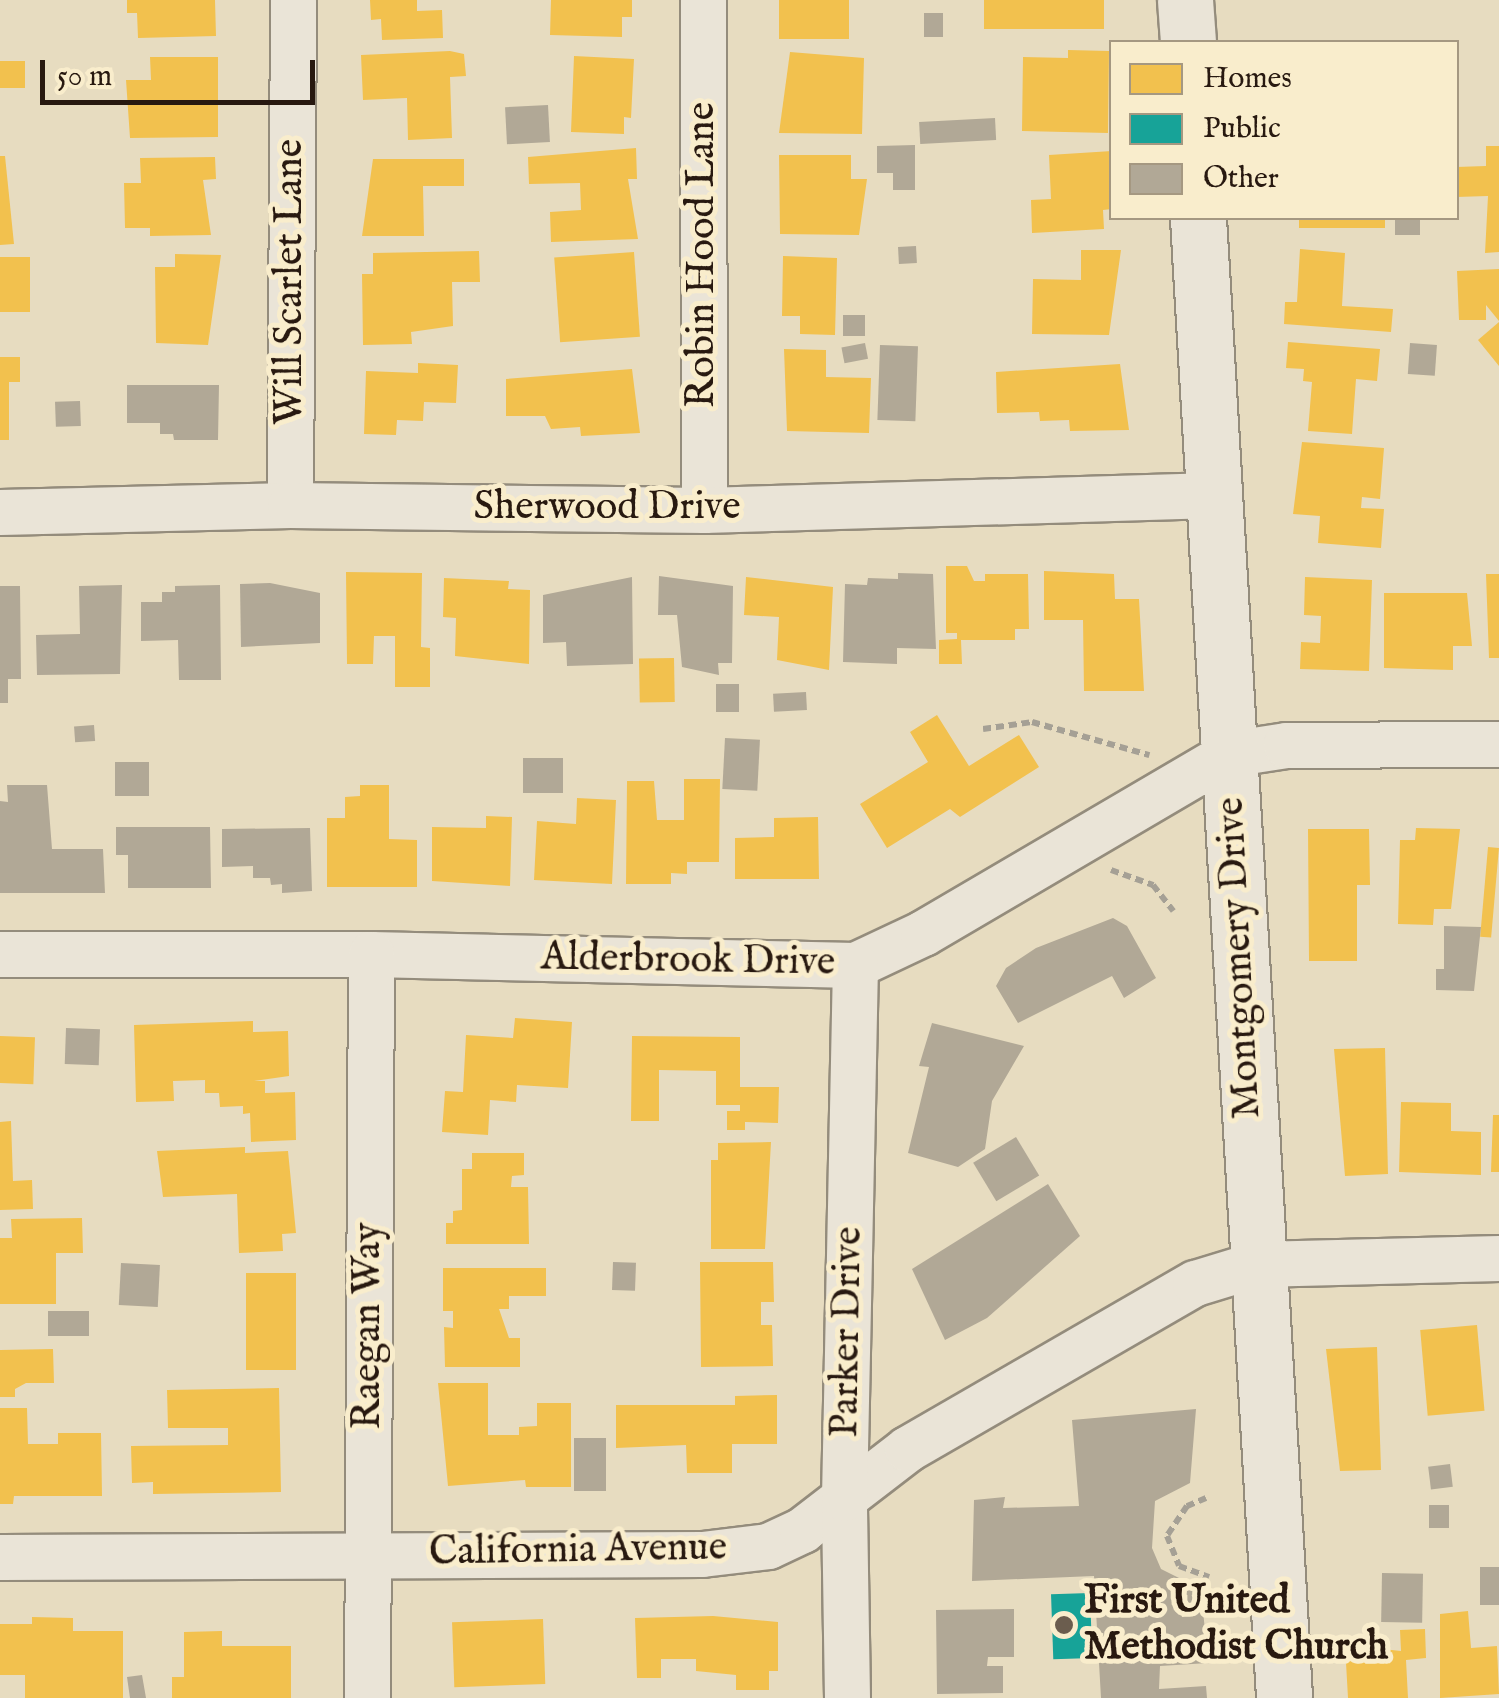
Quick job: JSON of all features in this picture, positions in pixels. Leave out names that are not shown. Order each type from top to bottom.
[{"type":"main road","points":[[1186,0],[1188,40]]},
{"type":"main road","name":"Montgomery Drive","points":[[1198,220],[1284,1698]]},
{"type":"street","name":"Will Scarlet Lane","points":[[290,505],[293,0]]},
{"type":"street","name":"Robin Hood Lane","points":[[702,0],[704,510]]},
{"type":"street","name":"Sherwood Drive","points":[[0,512],[290,505],[704,510],[1214,495]]},
{"type":"street","name":"Alderbrook Drive","points":[[0,954],[371,954],[855,965],[923,933],[1228,754],[1286,745],[1499,744]]},
{"type":"street","name":"Raegan Way","points":[[367,1698],[371,954]]},
{"type":"street","name":"Parker Drive","points":[[847,1698],[844,1498],[855,965]]},
{"type":"street","name":"California Avenue","points":[[0,1557],[702,1554],[768,1546],[844,1498],[906,1448],[1160,1302],[1257,1264],[1499,1258]]},
{"type":"path","points":[[984,729],[1032,722],[1152,756],[1165,751]]},
{"type":"path","points":[[1107,869],[1153,884],[1173,911]]},
{"type":"path","points":[[1206,1498],[1187,1506],[1167,1536],[1178,1566],[1209,1577]]},
{"type":"building: Homes","points":[[127,0],[215,0],[216,36],[138,38],[137,13],[127,13]]},
{"type":"building: Homes","points":[[370,0],[417,0],[417,11],[442,10],[443,38],[382,40],[381,19],[371,20]]},
{"type":"building: Homes","points":[[551,0],[632,0],[632,17],[622,17],[622,37],[550,35]]},
{"type":"building: Homes","points":[[779,0],[849,0],[849,39],[779,39]]},
{"type":"building: Homes","points":[[984,0],[1104,0],[1104,29],[984,29]]},
{"type":"building: Homes","points":[[1068,50],[1109,51],[1108,133],[1022,131],[1023,57],[1068,58]]},
{"type":"building: Homes","points":[[450,51],[464,54],[466,76],[450,77],[452,138],[408,140],[407,98],[363,100],[361,55]]},
{"type":"building: Homes","points":[[790,52],[864,58],[862,134],[779,133]]},
{"type":"building: Homes","points":[[574,56],[634,59],[631,118],[624,117],[624,134],[571,132]]},
{"type":"building: Homes","points":[[150,57],[218,57],[218,137],[130,138],[126,80],[151,80]]},
{"type":"building: Homes","points":[[0,61],[25,61],[25,88],[0,88]]},
{"type":"building: Homes","points":[[1486,146],[1499,146],[1499,252],[1485,253],[1488,196],[1459,197],[1459,167],[1486,166]]},
{"type":"building: Homes","points":[[636,148],[637,179],[628,179],[638,239],[551,242],[550,212],[581,210],[580,183],[529,184],[528,157]]},
{"type":"building: Homes","points":[[1109,151],[1109,209],[1103,210],[1104,229],[1032,233],[1031,200],[1051,199],[1049,155]]},
{"type":"building: Homes","points":[[779,155],[851,155],[851,179],[867,179],[859,235],[780,234]]},
{"type":"building: Homes","points":[[0,156],[5,156],[14,244],[0,245]]},
{"type":"building: Homes","points":[[215,157],[216,179],[203,180],[211,235],[150,236],[150,228],[125,228],[124,183],[141,183],[140,158]]},
{"type":"building: Homes","points":[[373,159],[464,159],[464,186],[423,186],[424,236],[362,236]]},
{"type":"building: Homes","points":[[1299,220],[1385,220],[1385,228],[1299,228]]},
{"type":"building: Homes","points":[[1300,249],[1345,253],[1342,306],[1393,309],[1391,332],[1284,324],[1285,302],[1297,302]]},
{"type":"building: Homes","points":[[1081,250],[1121,250],[1109,335],[1032,334],[1033,279],[1081,280]]},
{"type":"building: Homes","points":[[479,251],[480,282],[452,282],[453,326],[411,332],[412,344],[363,345],[362,274],[373,274],[373,253]]},
{"type":"building: Homes","points":[[634,252],[640,337],[560,342],[554,258]]},
{"type":"building: Homes","points":[[175,254],[221,255],[208,345],[156,343],[155,267],[175,267]]},
{"type":"building: Homes","points":[[783,256],[837,258],[835,335],[800,334],[800,316],[782,316]]},
{"type":"building: Homes","points":[[0,257],[30,257],[30,312],[0,312]]},
{"type":"building: Homes","points":[[1499,269],[1499,321],[1486,305],[1486,320],[1459,320],[1457,271]]},
{"type":"building: Homes","points":[[1499,322],[1499,366],[1478,340]]},
{"type":"building: Homes","points":[[1288,342],[1380,349],[1377,381],[1356,379],[1352,434],[1308,431],[1312,382],[1303,381],[1304,369],[1286,368]]},
{"type":"building: Homes","points":[[784,349],[826,350],[826,377],[871,378],[869,433],[787,431]]},
{"type":"building: Homes","points":[[0,357],[20,357],[20,382],[9,382],[9,440],[0,440]]},
{"type":"building: Homes","points":[[418,363],[458,365],[456,403],[424,402],[423,421],[397,420],[396,435],[364,434],[366,371],[418,373]]},
{"type":"building: Homes","points":[[1120,364],[1129,430],[1070,431],[1069,420],[1040,421],[1039,412],[997,413],[996,372]]},
{"type":"building: Homes","points":[[632,369],[640,433],[581,436],[580,427],[551,429],[545,416],[506,416],[506,379]]},
{"type":"building: Homes","points":[[1302,442],[1384,448],[1380,499],[1362,497],[1361,508],[1384,509],[1381,548],[1318,543],[1320,516],[1293,514]]},
{"type":"building: Homes","points":[[946,566],[967,566],[974,581],[985,581],[985,574],[1028,574],[1029,629],[1015,629],[1015,640],[961,640],[962,664],[939,664],[939,640],[957,639],[957,633],[946,633]]},
{"type":"building: Homes","points":[[1044,571],[1114,574],[1115,599],[1139,599],[1144,691],[1084,691],[1083,620],[1044,620]]},
{"type":"building: Homes","points":[[346,572],[422,573],[421,647],[430,648],[430,687],[395,687],[395,636],[374,636],[373,664],[347,664]]},
{"type":"building: Homes","points":[[1486,574],[1499,574],[1499,658],[1489,658]]},
{"type":"building: Homes","points":[[746,577],[833,587],[829,670],[777,660],[779,617],[744,615]]},
{"type":"building: Homes","points":[[1305,577],[1372,580],[1369,671],[1300,669],[1301,642],[1320,643],[1321,616],[1304,615]]},
{"type":"building: Homes","points":[[444,578],[509,581],[508,589],[530,590],[529,664],[455,656],[456,618],[443,617]]},
{"type":"building: Homes","points":[[1384,593],[1467,593],[1472,646],[1453,646],[1453,670],[1384,668]]},
{"type":"building: Homes","points":[[674,658],[675,702],[640,703],[639,659]]},
{"type":"building: Homes","points":[[937,715],[969,766],[1019,735],[1039,767],[960,817],[950,809],[887,848],[860,804],[928,762],[910,732]]},
{"type":"building: Homes","points":[[684,779],[720,779],[719,862],[687,862],[687,874],[671,873],[671,884],[626,884],[627,781],[654,781],[657,820],[684,820]]},
{"type":"building: Homes","points":[[360,785],[389,785],[389,839],[417,840],[417,887],[327,887],[327,818],[345,818],[345,797],[360,796]]},
{"type":"building: Homes","points":[[577,798],[616,800],[612,884],[534,880],[537,821],[576,824]]},
{"type":"building: Homes","points":[[486,816],[512,817],[510,886],[432,881],[432,827],[486,828]]},
{"type":"building: Homes","points":[[818,817],[819,879],[735,879],[735,838],[774,837],[774,818]]},
{"type":"building: Homes","points":[[1416,828],[1460,829],[1451,909],[1434,909],[1433,925],[1398,924],[1400,840],[1415,840]]},
{"type":"building: Homes","points":[[1308,829],[1369,829],[1370,885],[1357,885],[1357,961],[1309,961]]},
{"type":"building: Homes","points":[[1488,847],[1499,848],[1491,938],[1480,937]]},
{"type":"building: Homes","points":[[515,1018],[572,1022],[568,1088],[517,1085],[516,1102],[490,1100],[488,1135],[442,1132],[445,1091],[463,1092],[466,1035],[513,1038]]},
{"type":"building: Homes","points":[[253,1021],[253,1032],[288,1031],[289,1076],[254,1081],[265,1081],[265,1093],[295,1092],[296,1140],[251,1142],[250,1113],[243,1114],[243,1106],[220,1107],[219,1093],[205,1093],[205,1080],[173,1081],[174,1101],[136,1102],[134,1025]]},
{"type":"building: Homes","points":[[0,1036],[35,1037],[33,1084],[0,1083]]},
{"type":"building: Homes","points":[[632,1036],[740,1037],[740,1087],[779,1087],[778,1123],[745,1122],[745,1130],[727,1130],[727,1111],[740,1111],[740,1105],[716,1105],[716,1071],[659,1070],[659,1121],[631,1121]]},
{"type":"building: Homes","points":[[1385,1048],[1388,1174],[1345,1176],[1334,1049]]},
{"type":"building: Homes","points":[[1401,1102],[1451,1103],[1451,1131],[1481,1132],[1481,1175],[1399,1172]]},
{"type":"building: Homes","points":[[1493,1115],[1499,1115],[1499,1172],[1491,1172]]},
{"type":"building: Homes","points":[[11,1121],[13,1181],[32,1180],[33,1209],[0,1210],[0,1122]]},
{"type":"building: Homes","points":[[771,1142],[765,1249],[711,1249],[711,1160],[718,1160],[718,1143]]},
{"type":"building: Homes","points":[[245,1147],[245,1153],[288,1151],[296,1233],[282,1234],[283,1251],[239,1253],[237,1194],[163,1197],[157,1151]]},
{"type":"building: Homes","points":[[472,1153],[524,1153],[524,1175],[512,1176],[511,1187],[528,1187],[529,1244],[446,1244],[446,1223],[453,1223],[453,1211],[462,1210],[462,1169],[472,1169]]},
{"type":"building: Homes","points":[[82,1218],[83,1253],[56,1253],[56,1304],[0,1304],[0,1238],[12,1238],[11,1219]]},
{"type":"building: Homes","points":[[700,1262],[773,1262],[774,1302],[761,1302],[761,1325],[772,1325],[773,1366],[701,1367]]},
{"type":"building: Homes","points":[[443,1268],[546,1268],[546,1296],[509,1296],[509,1309],[499,1309],[509,1338],[520,1338],[520,1367],[445,1367],[444,1327],[453,1328],[453,1311],[443,1311]]},
{"type":"building: Homes","points":[[246,1273],[296,1273],[296,1370],[246,1370]]},
{"type":"building: Homes","points":[[1477,1325],[1484,1411],[1428,1416],[1420,1330]]},
{"type":"building: Homes","points":[[1377,1347],[1381,1470],[1340,1471],[1326,1349]]},
{"type":"building: Homes","points":[[53,1349],[54,1383],[26,1383],[15,1389],[15,1397],[0,1397],[0,1350]]},
{"type":"building: Homes","points":[[438,1383],[488,1383],[488,1435],[519,1435],[519,1427],[537,1426],[537,1403],[571,1403],[571,1487],[526,1487],[525,1480],[448,1486]]},
{"type":"building: Homes","points":[[279,1388],[281,1492],[153,1494],[153,1482],[132,1483],[131,1446],[228,1445],[228,1428],[168,1428],[167,1390]]},
{"type":"building: Homes","points":[[777,1395],[777,1444],[732,1444],[732,1473],[687,1473],[686,1445],[616,1448],[616,1405],[735,1405],[735,1396]]},
{"type":"building: Homes","points":[[0,1408],[27,1408],[28,1444],[58,1444],[58,1433],[101,1433],[102,1496],[14,1496],[13,1504],[0,1504]]},
{"type":"building: Homes","points":[[1468,1611],[1471,1648],[1497,1646],[1499,1694],[1440,1698],[1440,1614]]},
{"type":"building: Homes","points":[[713,1616],[778,1622],[778,1671],[769,1671],[769,1690],[736,1690],[736,1675],[696,1671],[696,1659],[661,1659],[661,1678],[637,1678],[635,1618]]},
{"type":"building: Homes","points":[[32,1617],[73,1618],[73,1631],[123,1631],[123,1698],[25,1698],[25,1675],[0,1675],[0,1624],[32,1624]]},
{"type":"building: Homes","points":[[543,1619],[545,1684],[454,1687],[452,1622]]},
{"type":"building: Homes","points":[[1425,1629],[1426,1658],[1406,1660],[1408,1698],[1348,1698],[1345,1645],[1401,1651],[1400,1630]]},
{"type":"building: Homes","points":[[222,1631],[222,1646],[291,1646],[291,1698],[172,1698],[172,1677],[184,1677],[184,1632]]},
{"type":"building: Public","points":[[1090,1593],[1092,1658],[1053,1659],[1051,1594]]},
{"type":"building: Other","points":[[924,13],[943,13],[943,37],[924,37]]},
{"type":"building: Other","points":[[548,105],[550,142],[507,144],[505,107]]},
{"type":"building: Other","points":[[995,118],[996,140],[920,144],[919,122]]},
{"type":"building: Other","points":[[915,145],[915,190],[893,190],[893,173],[877,173],[877,146]]},
{"type":"building: Other","points":[[1395,220],[1420,220],[1420,235],[1395,235]]},
{"type":"building: Other","points":[[916,246],[917,263],[899,264],[898,247]]},
{"type":"building: Other","points":[[843,315],[865,315],[865,336],[843,336]]},
{"type":"building: Other","points":[[865,343],[868,359],[844,363],[841,348]]},
{"type":"building: Other","points":[[1410,343],[1437,345],[1435,376],[1408,374]]},
{"type":"building: Other","points":[[880,345],[918,346],[915,421],[877,420]]},
{"type":"building: Other","points":[[127,385],[219,385],[218,440],[174,440],[173,434],[160,434],[160,423],[127,423]]},
{"type":"building: Other","points":[[80,401],[81,426],[56,427],[55,402]]},
{"type":"building: Other","points":[[898,573],[933,574],[936,649],[897,648],[897,664],[843,662],[845,584],[867,585],[868,578],[898,579]]},
{"type":"building: Other","points":[[659,576],[733,586],[732,663],[718,663],[719,675],[682,667],[677,615],[658,615]]},
{"type":"building: Other","points":[[632,577],[633,664],[567,666],[566,642],[543,643],[543,595]]},
{"type":"building: Other","points":[[270,583],[320,593],[320,643],[241,647],[240,584]]},
{"type":"building: Other","points":[[122,585],[120,674],[37,675],[36,635],[80,634],[79,586]]},
{"type":"building: Other","points":[[220,585],[221,680],[179,680],[178,640],[141,641],[141,602],[162,602],[162,592],[175,592],[175,586]]},
{"type":"building: Other","points":[[0,586],[20,586],[21,679],[8,679],[8,703],[0,703]]},
{"type":"building: Other","points":[[716,684],[739,684],[739,712],[716,712]]},
{"type":"building: Other","points":[[806,692],[807,710],[774,712],[773,694]]},
{"type":"building: Other","points":[[94,725],[95,741],[75,742],[74,726]]},
{"type":"building: Other","points":[[725,738],[760,740],[757,791],[722,789]]},
{"type":"building: Other","points":[[523,758],[563,758],[563,793],[523,793]]},
{"type":"building: Other","points":[[115,762],[149,762],[149,796],[115,796]]},
{"type":"building: Other","points":[[7,785],[47,785],[52,849],[103,849],[105,893],[0,893],[0,801],[8,802]]},
{"type":"building: Other","points":[[116,827],[210,827],[211,888],[128,888],[128,855],[116,855]]},
{"type":"building: Other","points":[[310,828],[312,891],[282,893],[282,884],[271,885],[270,878],[253,878],[253,866],[222,867],[222,829]]},
{"type":"building: Other","points":[[1113,918],[1127,926],[1156,978],[1124,998],[1112,976],[1018,1023],[996,986],[1006,968],[1036,948]]},
{"type":"building: Other","points":[[1444,926],[1481,927],[1474,991],[1436,990],[1436,969],[1444,969]]},
{"type":"building: Other","points":[[932,1023],[1024,1046],[992,1101],[985,1149],[958,1167],[908,1153],[929,1067],[919,1066]]},
{"type":"building: Other","points":[[66,1028],[100,1029],[99,1065],[65,1064]]},
{"type":"building: Other","points":[[1016,1137],[1039,1176],[996,1201],[973,1163]]},
{"type":"building: Other","points":[[1048,1184],[1080,1236],[987,1318],[945,1340],[912,1269]]},
{"type":"building: Other","points":[[613,1262],[636,1263],[635,1291],[612,1290]]},
{"type":"building: Other","points":[[121,1263],[160,1265],[158,1307],[119,1305]]},
{"type":"building: Other","points":[[48,1311],[89,1311],[89,1336],[48,1336]]},
{"type":"building: Other","points":[[1196,1409],[1190,1483],[1155,1501],[1152,1548],[1161,1569],[1201,1589],[1208,1663],[1160,1666],[1159,1689],[1206,1686],[1207,1698],[1101,1698],[1094,1576],[972,1581],[974,1500],[1005,1497],[1003,1508],[1079,1506],[1072,1420]]},
{"type":"building: Other","points":[[574,1438],[606,1438],[606,1491],[574,1491]]},
{"type":"building: Other","points":[[1450,1464],[1453,1487],[1431,1490],[1428,1467]]},
{"type":"building: Other","points":[[1429,1505],[1449,1505],[1449,1528],[1429,1528]]},
{"type":"building: Other","points":[[1480,1567],[1499,1567],[1499,1605],[1480,1605]]},
{"type":"building: Other","points":[[1382,1573],[1423,1574],[1422,1623],[1381,1622]]},
{"type":"building: Other","points":[[1014,1609],[1014,1657],[988,1657],[987,1666],[1003,1666],[1003,1693],[937,1694],[936,1610]]},
{"type":"building: Other","points":[[142,1675],[146,1698],[130,1698],[127,1677]]},
{"type":"place","name":"First United Methodist Church","points":[[1064,1625]]}]
